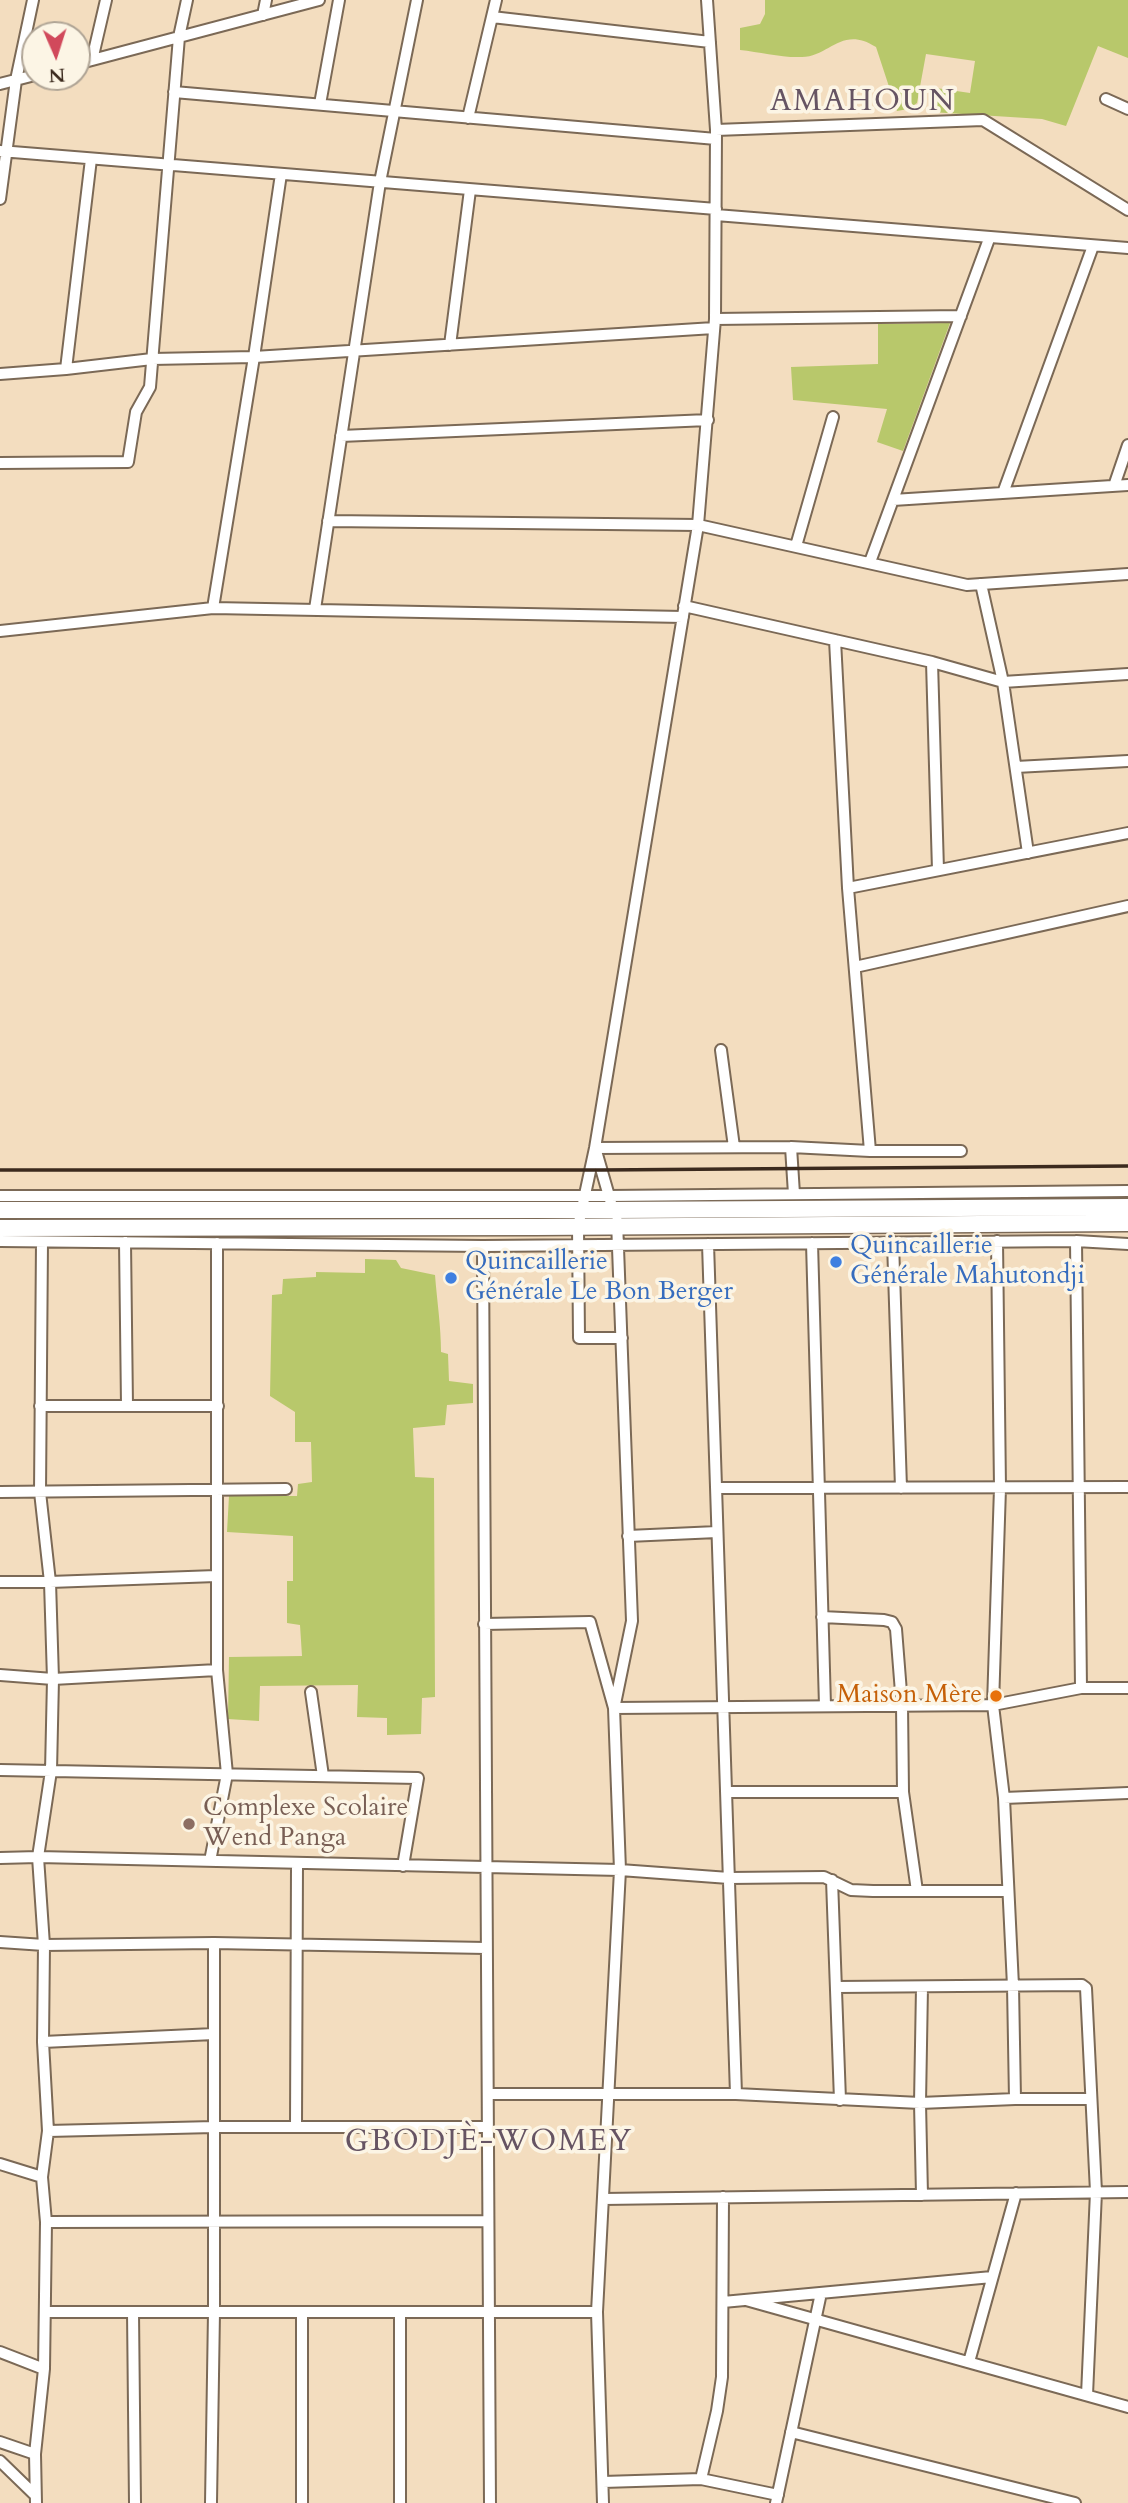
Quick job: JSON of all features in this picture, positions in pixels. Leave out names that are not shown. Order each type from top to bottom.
[{"type":"highway","points":[[0,1227],[581,1211],[611,1203],[1128,1207]]},
{"type":"highway","points":[[0,1210],[581,1211],[618,1227],[1128,1223]]},
{"type":"street","points":[[0,199],[3,152],[33,0]]},
{"type":"street","points":[[106,0],[92,60],[319,0]]},
{"type":"street","points":[[0,463],[128,462],[136,412],[150,387],[179,37],[187,0]]},
{"type":"street","points":[[263,15],[266,0]]},
{"type":"street","points":[[320,104],[340,0]]},
{"type":"street","points":[[315,609],[380,182],[417,0]]},
{"type":"street","points":[[468,118],[496,0]]},
{"type":"street","points":[[622,1338],[579,1338],[577,1245],[698,524],[715,323],[716,135],[706,0]]},
{"type":"street","points":[[492,17],[710,42]]},
{"type":"street","points":[[0,85],[21,79]]},
{"type":"street","points":[[174,92],[468,118],[716,135],[983,120],[1128,210]]},
{"type":"street","points":[[1107,99],[1128,108]]},
{"type":"street","points":[[3,152],[380,182],[989,239],[1128,248]]},
{"type":"street","points":[[66,369],[91,159]]},
{"type":"street","points":[[213,608],[281,174]]},
{"type":"street","points":[[450,345],[470,190]]},
{"type":"street","points":[[870,562],[989,239]]},
{"type":"street","points":[[1003,493],[1094,246]]},
{"type":"street","points":[[0,374],[152,359],[254,357],[450,345],[715,323],[961,316]]},
{"type":"street","points":[[796,546],[833,417]]},
{"type":"street","points":[[341,436],[708,420]]},
{"type":"street","points":[[1114,485],[1128,445]]},
{"type":"street","points":[[893,500],[1128,485]]},
{"type":"street","points":[[328,522],[698,524],[967,584],[1128,574]]},
{"type":"street","points":[[981,584],[1003,682],[1028,853]]},
{"type":"street","points":[[0,631],[213,608],[683,611],[835,640],[932,662],[1003,682],[1128,674]]},
{"type":"street","points":[[835,640],[848,888],[870,1151]]},
{"type":"street","points":[[932,662],[939,870]]},
{"type":"street","points":[[1016,767],[1128,761]]},
{"type":"street","points":[[848,888],[1128,833]]},
{"type":"street","points":[[855,967],[1128,906]]},
{"type":"street","points":[[721,1050],[734,1147]]},
{"type":"street","points":[[595,1148],[791,1147],[870,1151],[961,1151]]},
{"type":"street","points":[[791,1147],[794,1194]]},
{"type":"street","points":[[595,1148],[618,1227],[632,1621],[614,1708]]},
{"type":"street","points":[[611,1203],[794,1194],[1128,1191]]},
{"type":"street","points":[[0,1196],[581,1211]]},
{"type":"street","points":[[0,1241],[483,1246],[996,1241],[1128,1244]]},
{"type":"street","points":[[996,1241],[1000,1488],[993,1705],[1004,1797],[1013,1986],[1014,2099]]},
{"type":"street","points":[[1076,1241],[1082,1688]]},
{"type":"street","points":[[35,2499],[35,2454],[44,2369],[46,2222],[43,2177],[48,2132],[43,2042],[44,1945],[38,1857],[51,1771],[53,1679],[50,1582],[40,1492],[41,1242]]},
{"type":"street","points":[[125,1242],[127,1406]]},
{"type":"street","points":[[893,1242],[901,1488]]},
{"type":"street","points":[[812,1243],[825,1706]]},
{"type":"street","points":[[210,1861],[227,1774],[216,1670],[217,1244]]},
{"type":"street","points":[[708,1244],[736,2094]]},
{"type":"street","points":[[483,1246],[490,2503]]},
{"type":"street","points":[[40,1406],[218,1406]]},
{"type":"street","points":[[716,1488],[1128,1487]]},
{"type":"street","points":[[0,1492],[286,1489]]},
{"type":"street","points":[[628,1536],[718,1532]]},
{"type":"street","points":[[0,1582],[216,1576]]},
{"type":"street","points":[[822,1617],[892,1622],[896,1629],[903,1792],[917,1891]]},
{"type":"street","points":[[484,1624],[590,1622],[614,1708],[620,1870],[597,2312],[603,2503]]},
{"type":"street","points":[[0,1675],[53,1679],[216,1670]]},
{"type":"street","points":[[614,1708],[993,1705],[1082,1688],[1128,1688]]},
{"type":"street","points":[[311,1692],[323,1776]]},
{"type":"street","points":[[0,1770],[418,1778],[403,1867]]},
{"type":"street","points":[[726,1792],[903,1792]]},
{"type":"street","points":[[1004,1797],[1128,1793]]},
{"type":"street","points":[[0,1858],[620,1870],[729,1878],[824,1877],[851,1890],[1008,1891]]},
{"type":"street","points":[[296,1864],[296,2127]]},
{"type":"street","points":[[832,1880],[840,2100]]},
{"type":"street","points":[[0,1942],[44,1945],[214,1943],[486,1948]]},
{"type":"street","points":[[211,2503],[214,1943]]},
{"type":"street","points":[[837,1987],[1082,1985],[1086,1988],[1096,2192],[1087,2395]]},
{"type":"street","points":[[922,1987],[922,2195]]},
{"type":"street","points":[[43,2042],[214,2035]]},
{"type":"street","points":[[488,2094],[736,2094],[920,2103],[1090,2099]]},
{"type":"street","points":[[48,2132],[214,2127],[488,2127]]},
{"type":"street","points":[[0,2164],[43,2177]]},
{"type":"street","points":[[603,2199],[1128,2192]]},
{"type":"street","points":[[969,2362],[1016,2193]]},
{"type":"street","points":[[701,2479],[720,2388],[723,2197]]},
{"type":"street","points":[[46,2222],[488,2221]]},
{"type":"street","points":[[723,2302],[992,2277]]},
{"type":"street","points":[[603,2482],[701,2479],[777,2499],[821,2293]]},
{"type":"street","points":[[746,2300],[1128,2407]]},
{"type":"street","points":[[45,2312],[597,2312]]},
{"type":"street","points":[[133,2312],[135,2503]]},
{"type":"street","points":[[302,2312],[302,2503]]},
{"type":"street","points":[[400,2312],[400,2503]]},
{"type":"street","points":[[0,2352],[44,2369]]},
{"type":"street","points":[[792,2432],[1075,2503]]},
{"type":"street","points":[[0,2442],[35,2454]]},
{"type":"street","points":[[0,2461],[35,2499]]},
{"type":"green space","points":[[765,0],[1128,0],[1128,58],[1098,46],[1066,126],[1042,119],[931,112],[936,88],[970,93],[975,61],[926,54],[917,103],[908,109],[897,111],[876,47],[864,41],[845,40],[821,52],[802,57],[740,50],[740,28],[760,24],[765,14]]},
{"type":"green space","points":[[950,323],[903,451],[877,442],[887,409],[793,400],[791,367],[878,364],[878,324]]},
{"type":"green space","points":[[365,1259],[396,1260],[401,1268],[435,1275],[441,1352],[448,1354],[449,1381],[473,1384],[473,1403],[447,1405],[445,1425],[413,1428],[415,1477],[434,1478],[435,1697],[422,1698],[421,1734],[387,1735],[387,1718],[357,1717],[358,1685],[260,1686],[259,1721],[228,1719],[229,1657],[302,1656],[300,1625],[287,1623],[287,1581],[293,1581],[293,1536],[227,1532],[229,1496],[297,1496],[298,1484],[312,1482],[311,1442],[295,1442],[295,1412],[270,1396],[272,1295],[282,1294],[283,1279],[316,1277],[316,1272],[365,1273]]},
{"type":"railway","points":[[0,1170],[601,1170],[1128,1166]]},
{"type":"place","name":"Quincaillerie Générale Mahutondji","points":[[836,1262]]},
{"type":"place","name":"Quincaillerie Générale Le Bon Berger","points":[[451,1278]]},
{"type":"place","name":"Maison Mère","points":[[996,1696]]},
{"type":"place","name":"Complexe Scolaire Wend Panga","points":[[189,1824]]},
{"type":"district","name":"AMAHOUN","points":[[863,103]]},
{"type":"district","name":"GBODJÈ-WOMEY","points":[[489,2143]]}]
